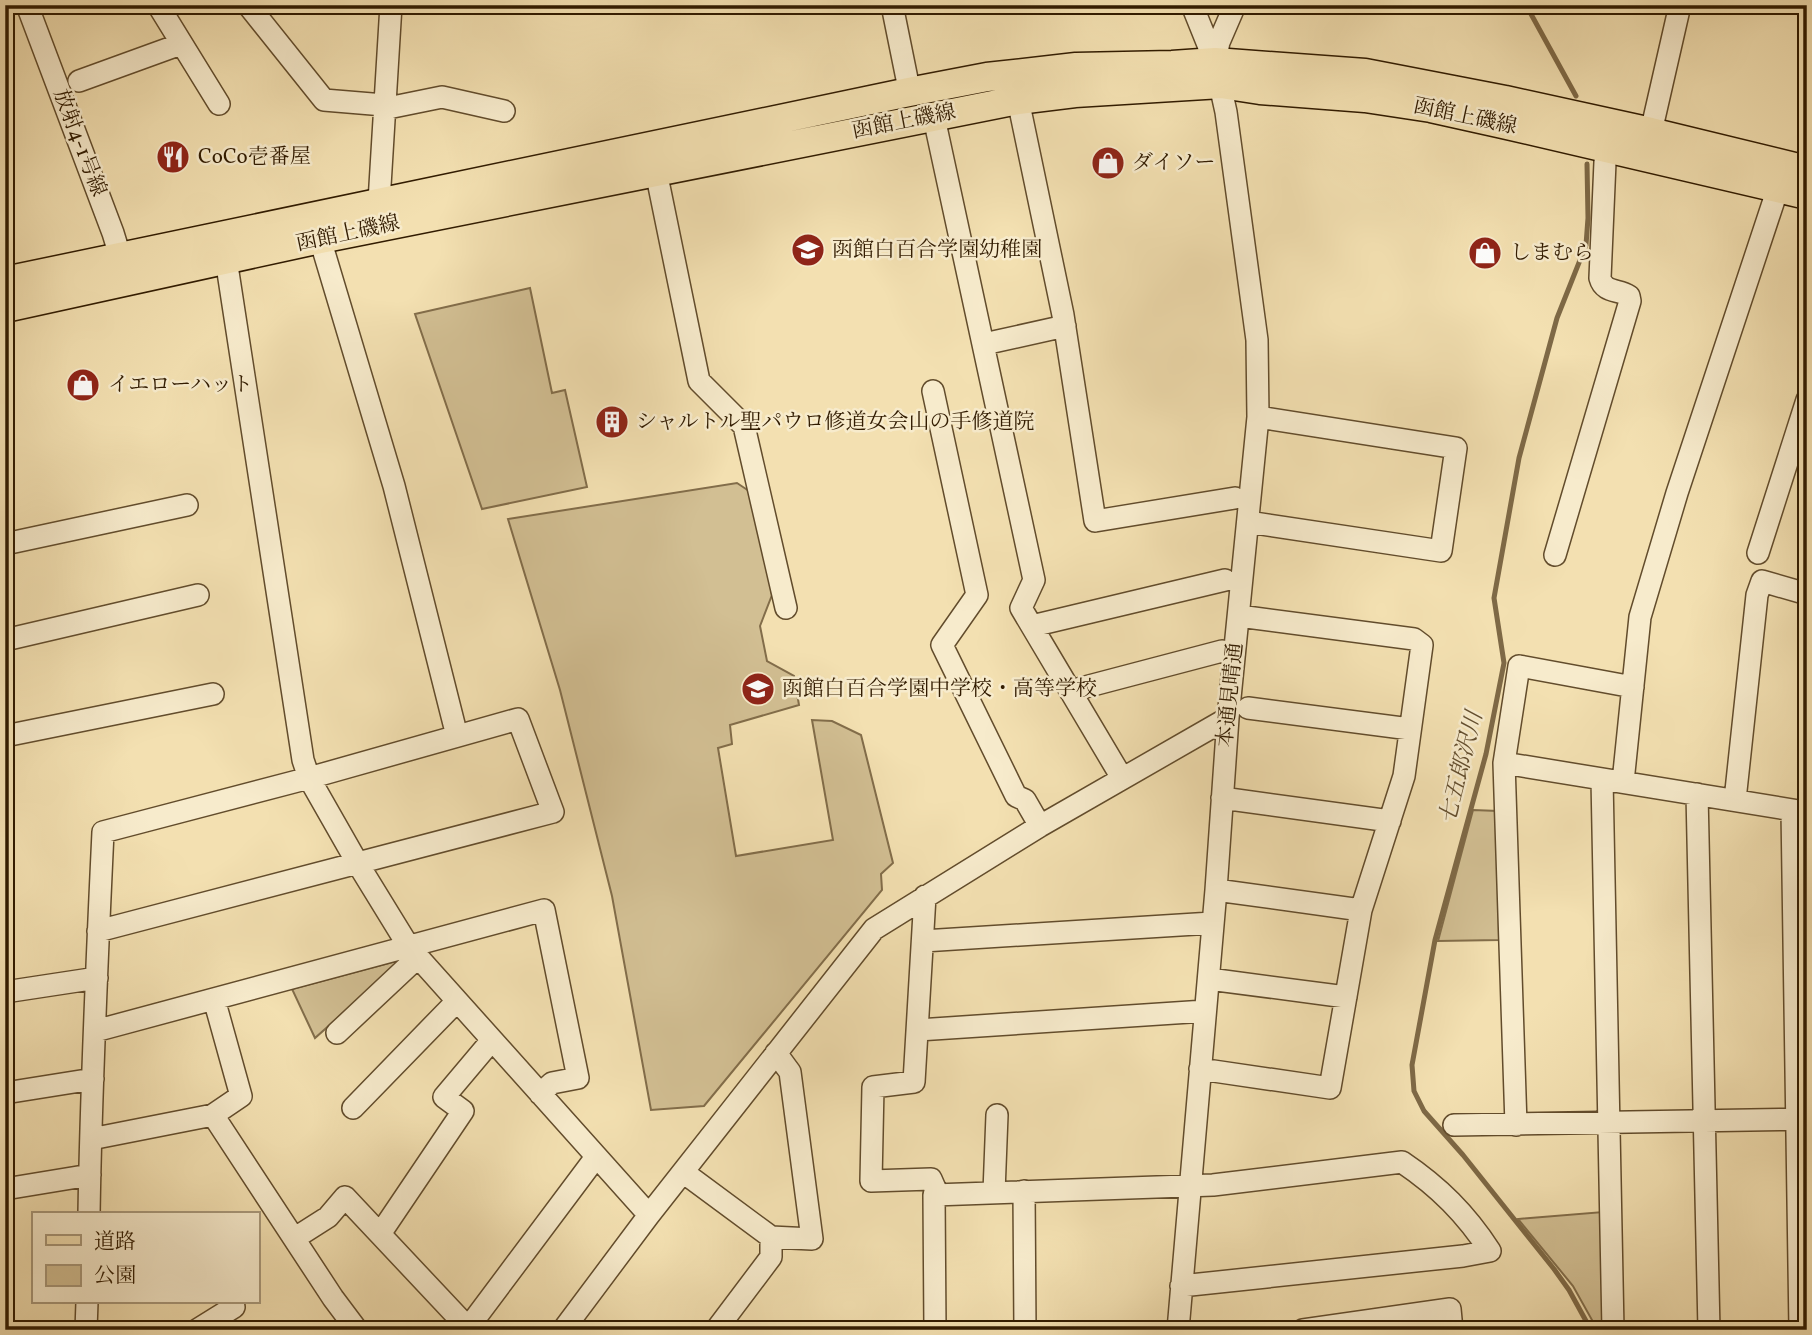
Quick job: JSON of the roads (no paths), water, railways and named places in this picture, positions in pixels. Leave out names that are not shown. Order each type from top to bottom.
[{"type":"main road","name":"函館上磯線","points":[[5,308],[124,270],[379,202],[987,77],[1076,67],[1172,65],[1218,73],[1260,90],[1366,98],[1431,108],[1807,195]]},
{"type":"main road","name":"函館上磯線","points":[[5,282],[226,259],[1018,100],[1218,73],[1365,74],[1505,100],[1807,170]]},
{"type":"street","name":"放射4-1号線","points":[[27,5],[124,270]]},
{"type":"street","points":[[158,5],[219,104]]},
{"type":"street","points":[[248,5],[324,100],[384,107],[442,97],[504,111]]},
{"type":"street","points":[[379,202],[391,5]]},
{"type":"street","points":[[892,5],[907,79]]},
{"type":"street","points":[[1192,5],[1218,73]]},
{"type":"street","points":[[1218,73],[1219,42],[1235,5]]},
{"type":"street","points":[[1650,132],[1680,5]]},
{"type":"street","points":[[79,81],[181,44]]},
{"type":"street","name":"本通見晴通","points":[[1178,1330],[1209,979],[1228,718],[1258,417],[1257,340],[1218,73]]},
{"type":"street","points":[[1021,114],[1065,326],[1095,522],[1235,498]]},
{"type":"street","points":[[936,127],[1034,580],[1021,608],[1122,778]]},
{"type":"street","points":[[1555,555],[1630,301],[1625,293],[1607,289],[1600,278],[1608,149]]},
{"type":"street","points":[[659,186],[699,382],[744,426],[786,608]]},
{"type":"street","points":[[1613,1330],[1610,1123],[1613,780],[1633,687],[1640,617],[1655,562],[1778,188]]},
{"type":"street","points":[[320,239],[394,486],[457,736]]},
{"type":"street","points":[[226,259],[303,760],[309,778],[413,952],[649,1215]]},
{"type":"street","points":[[984,344],[1065,326]]},
{"type":"street","points":[[933,391],[977,596],[942,645],[1016,796],[1025,800],[1040,826]]},
{"type":"street","points":[[1758,552],[1807,400]]},
{"type":"street","points":[[1248,522],[1441,551],[1456,448],[1258,417]]},
{"type":"street","points":[[5,544],[187,505]]},
{"type":"street","points":[[1032,626],[1225,580]]},
{"type":"street","points":[[1735,800],[1757,595],[1762,580],[1807,594]]},
{"type":"street","points":[[5,640],[198,595]]},
{"type":"street","points":[[1200,1069],[1330,1088],[1361,911],[1404,776],[1422,645],[1414,639],[1240,616]]},
{"type":"street","points":[[1070,691],[1222,651]]},
{"type":"street","points":[[1516,1125],[1504,763],[1519,666],[1633,687]]},
{"type":"street","points":[[5,736],[213,694]]},
{"type":"street","points":[[1248,708],[1410,729]]},
{"type":"street","points":[[563,1330],[649,1215],[874,929],[1040,826],[1228,718]]},
{"type":"street","points":[[89,1212],[98,931],[103,832],[518,719],[553,812],[98,931]]},
{"type":"street","points":[[1504,763],[1800,811],[1800,1330]]},
{"type":"street","points":[[1697,794],[1709,1330]]},
{"type":"street","points":[[1222,798],[1390,821]]},
{"type":"street","points":[[1216,891],[1361,911]]},
{"type":"street","points":[[925,896],[914,1082],[873,1087],[871,1181],[931,1179],[938,1195]]},
{"type":"street","points":[[95,1031],[214,999],[413,952],[544,910],[578,1078],[552,1083],[540,1094]]},
{"type":"street","points":[[923,941],[1212,923]]},
{"type":"street","points":[[337,1033],[413,952]]},
{"type":"street","points":[[5,992],[97,978]]},
{"type":"street","points":[[1209,979],[1346,997]]},
{"type":"street","points":[[91,1139],[213,1115],[241,1096],[214,999]]},
{"type":"street","points":[[353,1108],[457,1001]]},
{"type":"street","points":[[918,1030],[1205,1011]]},
{"type":"street","points":[[380,1234],[463,1111],[444,1097],[492,1040]]},
{"type":"street","points":[[683,1172],[771,1237],[812,1239],[790,1072],[776,1053]]},
{"type":"street","points":[[5,1093],[93,1079]]},
{"type":"street","points":[[213,1115],[356,1330]]},
{"type":"street","points":[[994,1192],[996,1115]]},
{"type":"street","points":[[1454,1125],[1802,1119]]},
{"type":"street","points":[[295,1238],[328,1217],[345,1197],[469,1329],[596,1157]]},
{"type":"street","points":[[934,1330],[934,1195],[1190,1187],[1402,1162],[1422,1176],[1471,1221],[1490,1251],[1450,1258],[1181,1286]]},
{"type":"street","points":[[5,1189],[90,1175]]},
{"type":"street","points":[[1024,1191],[1025,1330]]},
{"type":"street","points":[[716,1330],[771,1257],[771,1237]]},
{"type":"street","points":[[86,1330],[87,1304]]},
{"type":"street","points":[[197,1330],[234,1307],[232,1304]]},
{"type":"street","points":[[1303,1330],[1450,1309],[1452,1330]]},
{"type":"waterway","name":"七五郎沢川","points":[[1526,5],[1576,96]]},
{"type":"waterway","name":"七五郎沢川","points":[[1587,164],[1586,245],[1557,318],[1519,458],[1494,598],[1504,663],[1486,754],[1435,940],[1412,1065],[1414,1091],[1424,1111],[1463,1155],[1554,1269],[1591,1330]]},
{"type":"place","name":"CoCo壱番屋","points":[[173,157]]},
{"type":"place","name":"ダイソー","points":[[1108,163]]},
{"type":"place","name":"函館白百合学園幼稚園","points":[[808,250]]},
{"type":"place","name":"しまむら","points":[[1485,253]]},
{"type":"place","name":"イエローハット","points":[[83,385]]},
{"type":"place","name":"シャルトル聖パウロ修道女会山の手修道院","points":[[612,422]]},
{"type":"place","name":"函館白百合学園中学校・高等学校","points":[[758,689]]}]
